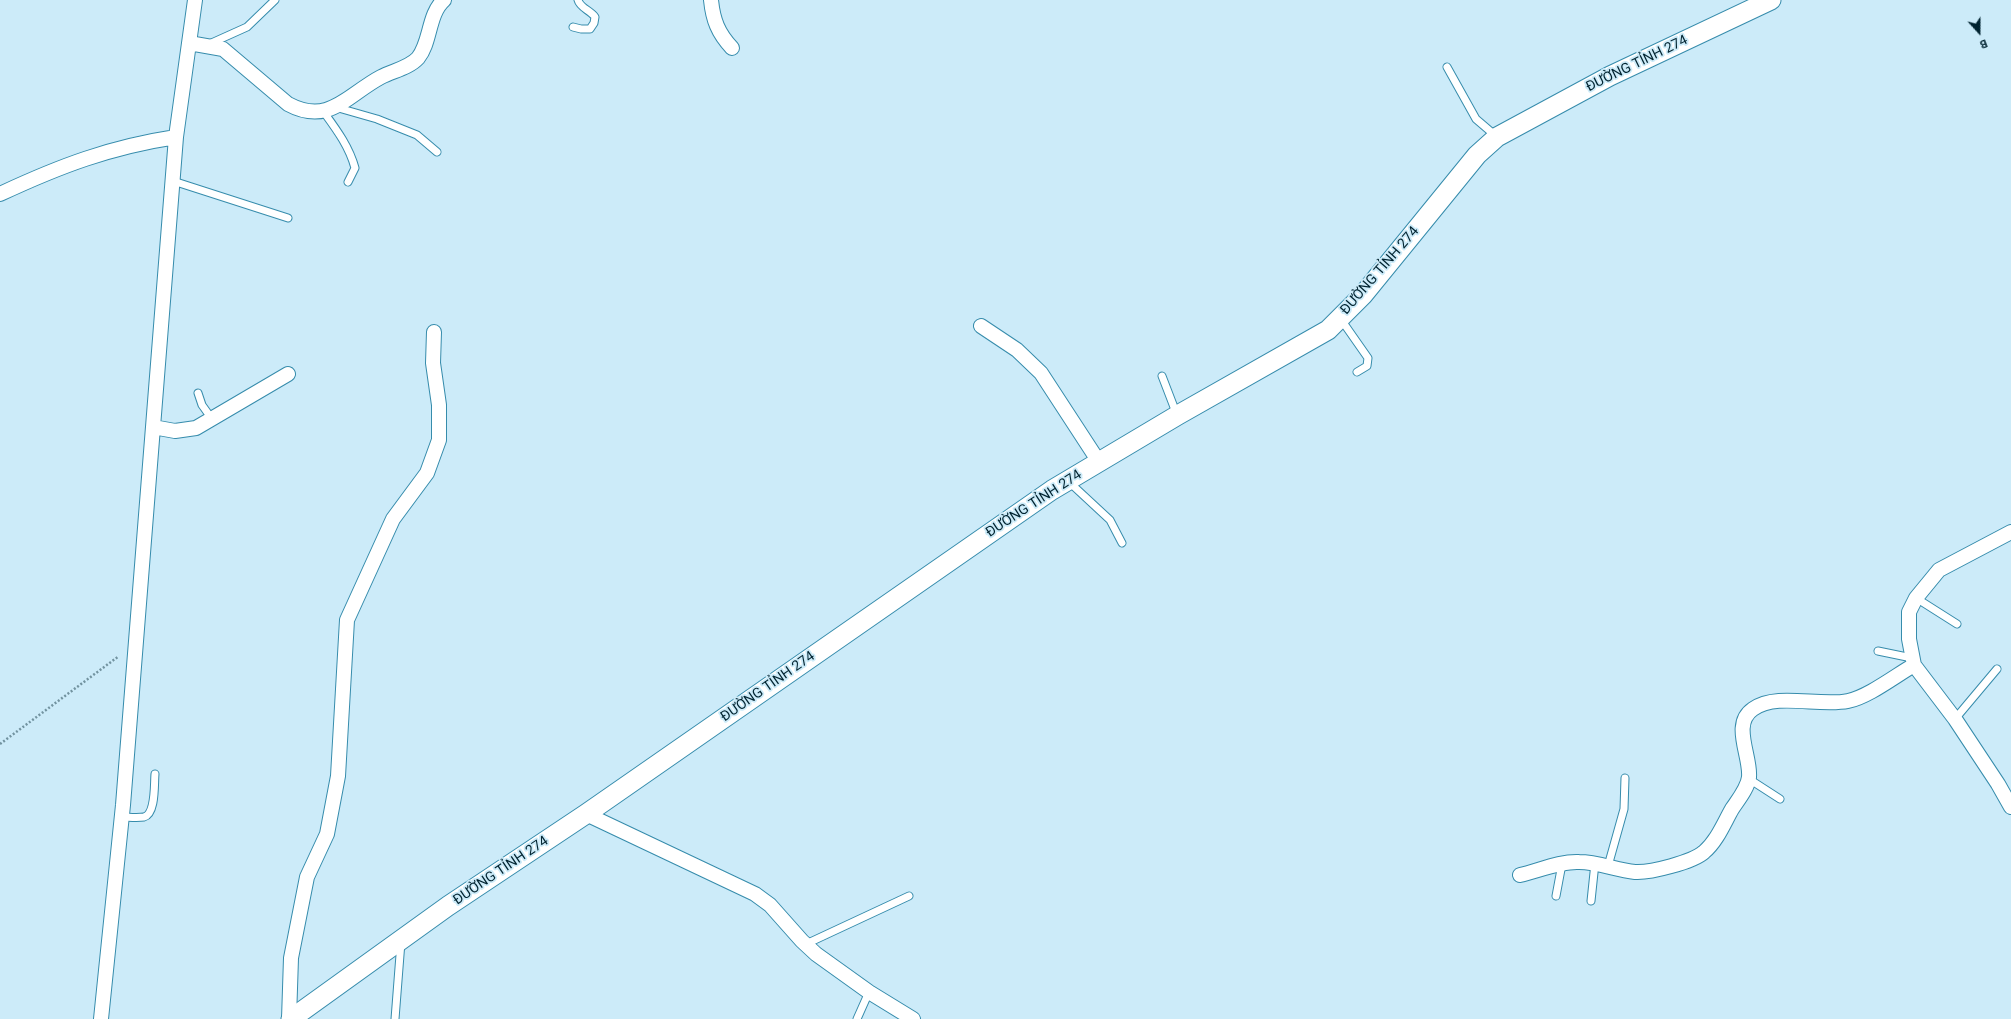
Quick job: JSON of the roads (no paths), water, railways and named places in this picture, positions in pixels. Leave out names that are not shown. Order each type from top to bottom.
[{"type":"main road","name":"ĐƯỜNG TỈNH 274","points":[[290,1019],[448,906],[586,814],[1068,480],[1178,415],[1328,330],[1363,295],[1477,155],[1497,137],[1610,76],[1771,0]]},
{"type":"street","points":[[101,1019],[122,817],[176,137],[195,0]]},
{"type":"street","points":[[190,42],[223,49],[288,104],[300,110],[311,113],[329,109],[379,78],[410,64],[417,59],[423,51],[437,10],[444,0]]},
{"type":"street","points":[[710,0],[714,21],[722,37],[732,48]]},
{"type":"street","points":[[0,194],[40,175],[86,158],[135,143],[176,137]]},
{"type":"street","points":[[982,326],[1017,350],[1041,374],[1099,462]]},
{"type":"street","points":[[290,1019],[292,950],[307,877],[327,834],[338,776],[347,620],[392,519],[427,473],[440,440],[439,405],[433,363],[434,332]]},
{"type":"street","points":[[153,426],[174,431],[196,428],[288,374]]},
{"type":"street","points":[[2011,532],[1939,570],[1916,598],[1909,612],[1909,638],[1913,661],[1955,719],[1998,784],[2011,807]]},
{"type":"street","points":[[1520,875],[1577,861],[1602,864],[1636,872],[1656,870],[1703,853],[1713,842],[1749,779],[1749,760],[1742,730],[1744,718],[1753,709],[1767,703],[1782,701],[1832,703],[1849,701],[1913,661]]},
{"type":"street","points":[[586,814],[754,894],[770,906],[806,944],[869,992],[913,1019]]},
{"type":"lane","points":[[207,45],[247,27],[275,0]]},
{"type":"lane","points":[[573,27],[590,29],[594,23],[595,17],[591,12],[583,8],[578,0]]},
{"type":"lane","points":[[1447,67],[1476,119],[1497,137]]},
{"type":"lane","points":[[329,109],[377,120],[417,135],[437,152]]},
{"type":"lane","points":[[329,109],[338,132],[352,157],[355,168],[348,182]]},
{"type":"lane","points":[[173,181],[288,218]]},
{"type":"lane","points":[[1340,318],[1368,358],[1367,366],[1357,372]]},
{"type":"lane","points":[[1162,376],[1178,415]]},
{"type":"lane","points":[[198,393],[202,405],[212,419]]},
{"type":"lane","points":[[1068,480],[1110,520],[1122,542]]},
{"type":"lane","points":[[1916,598],[1956,624]]},
{"type":"lane","points":[[1878,651],[1913,661]]},
{"type":"lane","points":[[1955,719],[1998,669]]},
{"type":"lane","points":[[122,817],[145,817],[150,813],[153,801],[155,774]]},
{"type":"lane","points":[[1591,901],[1602,864],[1624,809],[1625,778]]},
{"type":"lane","points":[[1749,779],[1780,798]]},
{"type":"lane","points":[[1556,896],[1562,864]]},
{"type":"lane","points":[[806,944],[909,896]]},
{"type":"lane","points":[[395,1019],[401,940]]},
{"type":"lane","points":[[856,1019],[869,992]]}]
